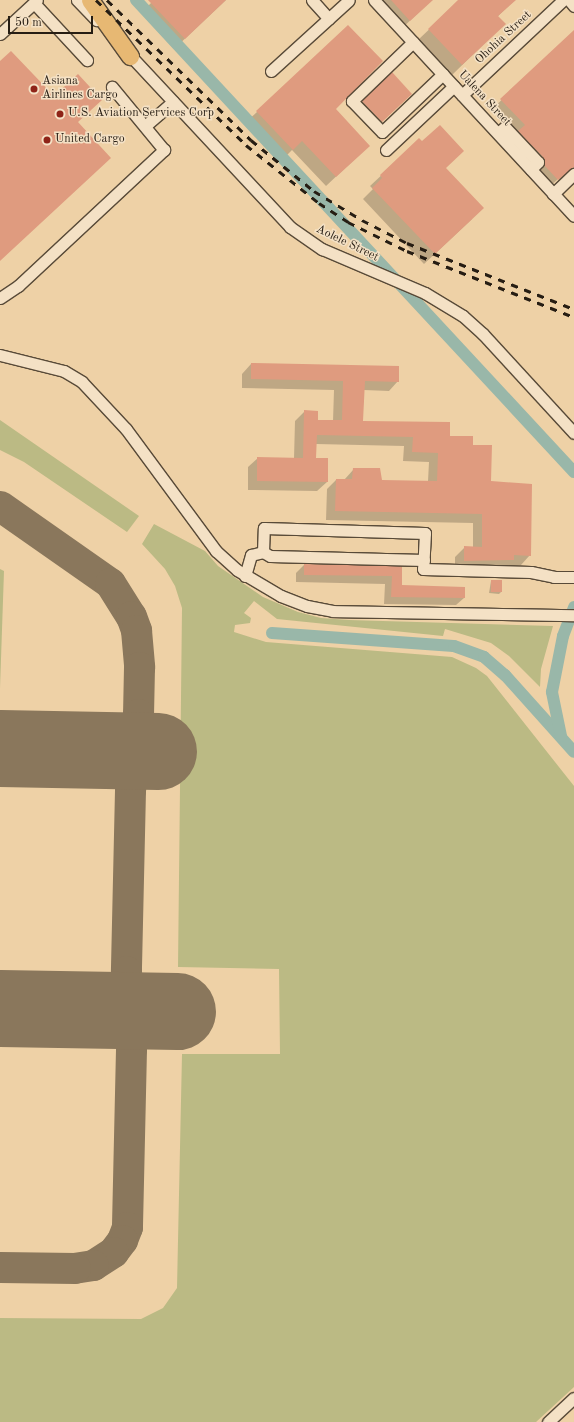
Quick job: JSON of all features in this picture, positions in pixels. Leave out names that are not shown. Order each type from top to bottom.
[{"type":"highway","points":[[90,0],[130,56]]},
{"type":"street","name":"Aolele Street","points":[[77,0],[290,227],[322,249],[368,270],[426,293],[451,307],[479,329],[574,433]]},
{"type":"street","points":[[312,0],[329,18]]},
{"type":"street","points":[[271,71],[350,0]]},
{"type":"street","name":"Ualena Street","points":[[374,0],[574,216]]},
{"type":"street","points":[[0,34],[35,1],[87,60]]},
{"type":"street","points":[[562,1],[574,6]]},
{"type":"street","name":"Ohohia Street","points":[[462,95],[562,1]]},
{"type":"street","points":[[413,42],[352,101],[382,132],[443,74]]},
{"type":"street","points":[[386,150],[454,86]]},
{"type":"street","points":[[0,298],[18,286],[164,150],[112,87]]},
{"type":"street","points":[[145,126],[173,102]]},
{"type":"street","points":[[554,194],[574,174]]},
{"type":"street","points":[[0,355],[64,371],[91,390],[126,429],[216,551],[245,576],[293,602],[333,611],[574,615]]},
{"type":"street","points":[[263,552],[264,528],[425,533],[423,569],[531,572],[554,577],[574,578]]},
{"type":"street","points":[[245,576],[251,555],[263,552],[270,556],[424,560]]},
{"type":"street","points":[[548,1422],[574,1398]]},
{"type":"shaded area","points":[[0,420],[139,516],[127,532],[24,462],[0,450]]},
{"type":"shaded area","points":[[154,524],[205,551],[218,566],[263,597],[298,612],[321,618],[553,626],[541,669],[540,687],[509,656],[491,643],[445,629],[443,636],[277,619],[254,601],[244,613],[251,618],[250,623],[235,625],[234,632],[266,642],[452,657],[476,668],[487,676],[574,786],[574,1387],[536,1422],[0,1422],[0,1318],[141,1319],[163,1308],[177,1288],[182,1054],[280,1054],[279,969],[178,967],[182,608],[175,586],[165,569],[142,544]]},
{"type":"shaded area","points":[[0,569],[4,571],[0,688]]},
{"type":"building","points":[[148,0],[226,0],[185,39]]},
{"type":"building","points":[[391,0],[433,0],[410,21]]},
{"type":"building","points":[[458,0],[516,0],[498,16],[506,24],[462,65],[428,29]]},
{"type":"building","points":[[348,25],[383,61],[336,109],[370,146],[336,177],[302,141],[293,150],[256,111]]},
{"type":"building","points":[[574,30],[574,167],[558,180],[544,165],[543,157],[518,131],[525,125],[500,99]]},
{"type":"building","name":"United Cargo","points":[[11,51],[54,96],[78,74],[102,100],[78,122],[111,158],[0,261],[0,61]]},
{"type":"building","points":[[392,72],[412,94],[382,122],[362,101]]},
{"type":"building","points":[[440,125],[464,151],[446,168],[484,208],[435,254],[372,188],[382,178],[380,175],[419,138],[422,141]]},
{"type":"building","points":[[251,363],[399,366],[399,382],[365,381],[363,421],[450,422],[450,436],[473,436],[473,445],[492,445],[491,481],[532,484],[531,556],[514,555],[514,560],[464,561],[464,546],[482,547],[482,514],[335,511],[336,479],[352,479],[353,468],[380,468],[382,480],[437,481],[438,453],[412,452],[413,437],[317,435],[316,458],[328,458],[328,482],[257,481],[257,457],[303,458],[304,410],[318,411],[318,420],[342,420],[343,381],[251,379]]},
{"type":"building","points":[[304,564],[402,566],[402,585],[465,587],[465,598],[391,597],[392,576],[304,575]]},
{"type":"building","points":[[491,580],[502,580],[502,592],[491,592]]},
{"type":"waterway","points":[[136,0],[574,472]]},
{"type":"waterway","points":[[561,736],[552,692],[563,636],[574,607]]},
{"type":"waterway","points":[[272,633],[454,646],[484,657],[505,675],[574,752]]},
{"type":"taxiway","points":[[0,506],[110,583],[131,616],[136,630],[139,667],[138,714],[130,790],[126,971],[131,1049],[127,1227],[122,1240],[113,1252],[93,1265],[75,1268],[0,1267]]},
{"type":"runway","points":[[0,748],[158,751]]},
{"type":"runway","points":[[0,1008],[177,1011]]},
{"type":"railway","points":[[96,0],[246,145],[319,203],[348,222],[407,251],[574,317]]},
{"type":"railway","points":[[107,0],[251,140],[314,191],[362,220],[407,243],[574,309]]},
{"type":"place","name":"Asiana Airlines Cargo","points":[[34,89]]},
{"type":"place","name":"U.S. Aviation Services Corp","points":[[60,114]]},
{"type":"place","name":"United Cargo","points":[[47,140]]}]
